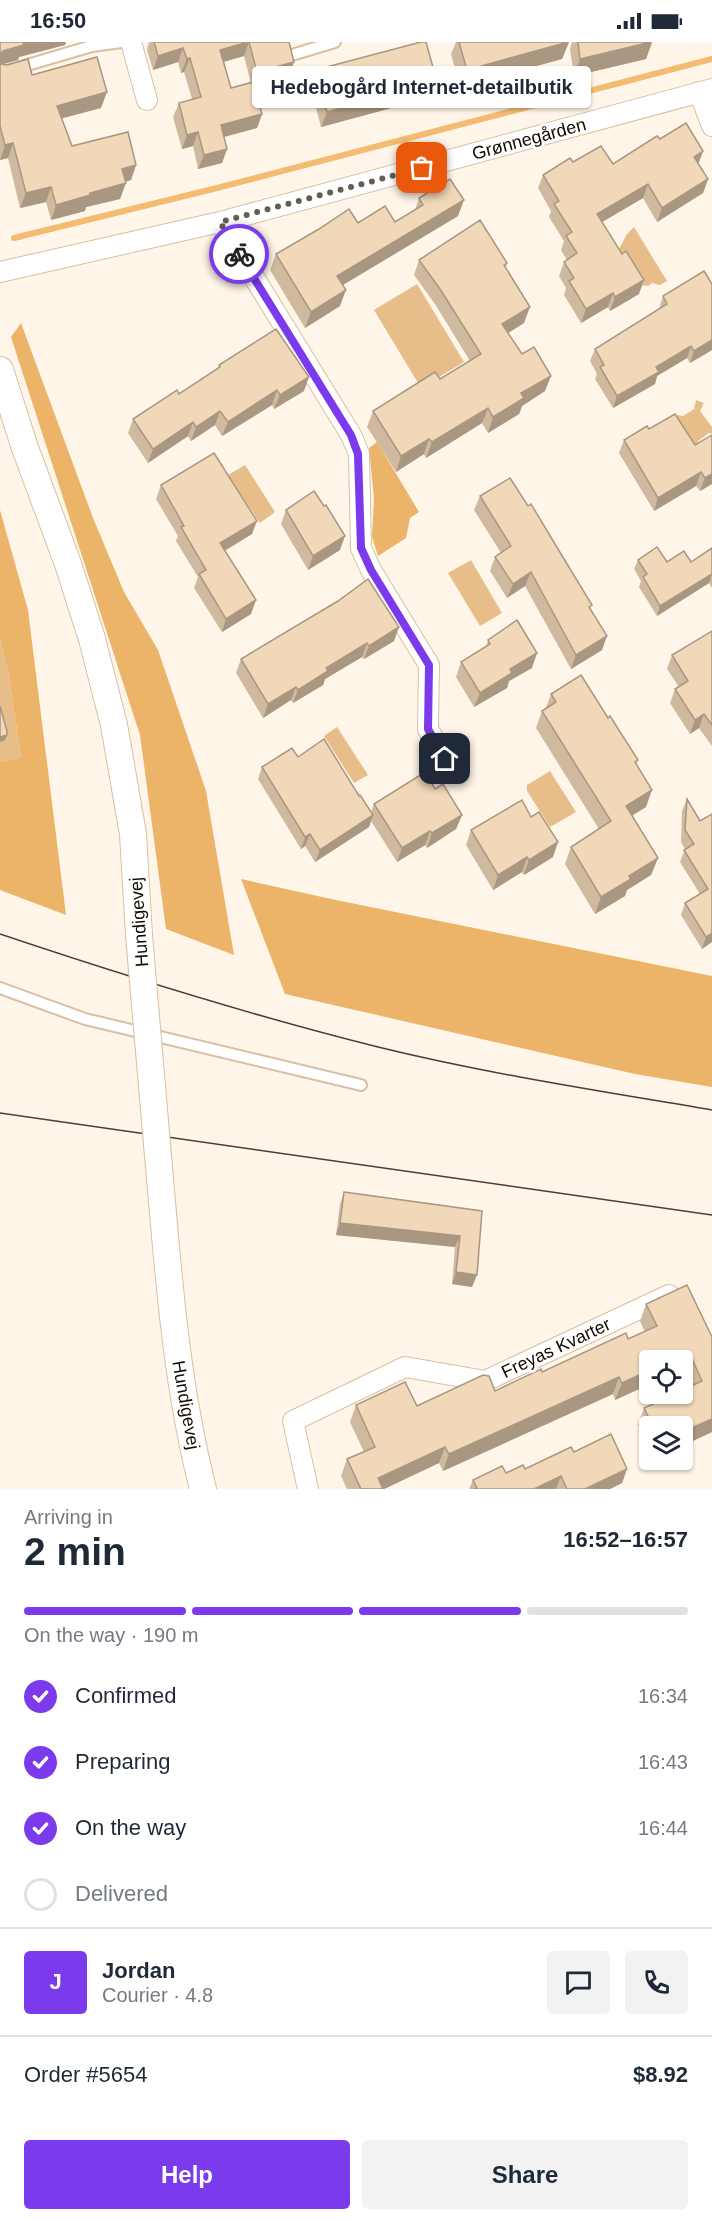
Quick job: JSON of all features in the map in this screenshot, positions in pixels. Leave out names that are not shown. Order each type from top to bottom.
[{"type":"street","points":[[131,42],[147,100]]},
{"type":"street","name":"Grønnegården","points":[[0,272],[220,222],[705,90],[712,126]]},
{"type":"street","points":[[220,222],[355,444],[358,454],[361,548],[371,570],[429,665],[428,729],[445,759]]},
{"type":"street","name":"Hundigevej","points":[[0,370],[25,448],[68,564],[92,639],[114,725],[133,834],[139,935],[173,1326],[187,1416],[203,1489]]},
{"type":"street","name":"Freyas Kvarter","points":[[308,1489],[294,1421],[405,1367],[486,1381],[680,1289]]},
{"type":"lane","points":[[0,73],[92,46],[121,42]]},
{"type":"lane","points":[[295,54],[335,42]]},
{"type":"lane","points":[[0,988],[86,1019],[361,1085]]},
{"type":"shaded area","points":[[634,227],[667,281],[660,285],[652,283],[648,286],[641,285],[619,249],[627,234]]},
{"type":"shaded area","points":[[417,284],[464,362],[421,388],[374,310]]},
{"type":"shaded area","points":[[21,323],[93,518],[124,592],[158,650],[206,791],[234,955],[166,929],[140,735],[11,337]]},
{"type":"shaded area","points":[[696,400],[704,403],[700,411],[712,427],[712,434],[709,433],[698,441],[695,449],[675,422],[677,415],[683,416],[694,409]]},
{"type":"shaded area","points":[[377,442],[419,512],[410,518],[406,538],[378,556],[372,537],[374,498],[369,448]]},
{"type":"shaded area","points":[[245,465],[275,512],[260,523],[228,475]]},
{"type":"shaded area","points":[[0,510],[28,610],[66,915],[0,890],[0,762],[21,757],[8,671],[0,639]]},
{"type":"shaded area","points":[[471,560],[502,613],[480,626],[448,573]]},
{"type":"shaded area","points":[[0,639],[8,671],[21,757],[0,762]]},
{"type":"shaded area","points":[[337,727],[368,775],[354,783],[324,736]]},
{"type":"shaded area","points":[[550,771],[576,812],[550,827],[527,791],[527,785]]},
{"type":"shaded area","points":[[241,879],[712,976],[712,1087],[635,1074],[285,994]]},
{"type":"building","points":[[0,42],[23,42],[24,45],[0,54]]},
{"type":"building","points":[[154,42],[248,42],[220,50],[231,88],[253,82],[262,114],[221,125],[227,149],[204,155],[198,132],[187,135],[179,103],[201,97],[190,58],[187,59],[183,48],[158,56]]},
{"type":"building","points":[[249,42],[289,42],[294,62],[257,72]]},
{"type":"building","points":[[426,42],[437,82],[327,112],[315,70]]},
{"type":"building","points":[[459,42],[568,42],[467,70]]},
{"type":"building","points":[[578,42],[651,42],[580,59]]},
{"type":"building","points":[[97,57],[107,92],[57,106],[72,146],[128,132],[136,165],[122,169],[126,183],[56,205],[51,187],[26,193],[13,143],[5,145],[0,126],[0,63],[7,65],[28,59],[32,75]]},
{"type":"building","points":[[686,123],[703,151],[694,157],[708,179],[662,208],[648,184],[597,214],[622,254],[626,251],[644,280],[615,297],[613,293],[586,309],[569,281],[574,278],[564,262],[577,253],[566,236],[572,232],[554,204],[559,201],[543,175],[570,158],[573,162],[601,146],[613,164],[657,136],[660,139]]},
{"type":"building","points":[[450,179],[464,200],[337,276],[346,290],[311,312],[276,254],[349,209],[358,223],[385,206],[395,222],[423,205],[419,198]]},
{"type":"building","points":[[480,220],[507,263],[504,265],[530,307],[502,324],[522,354],[534,347],[551,376],[521,393],[524,398],[493,417],[488,408],[432,442],[429,439],[401,456],[373,411],[435,372],[440,379],[481,354],[419,260]]},
{"type":"building","points":[[704,271],[712,284],[712,340],[694,351],[691,346],[656,367],[659,372],[617,396],[600,367],[604,365],[595,349],[667,304],[663,296]]},
{"type":"building","points":[[276,329],[309,377],[280,395],[277,390],[228,422],[220,411],[196,427],[193,422],[153,449],[133,419],[177,390],[179,394],[220,367],[219,365]]},
{"type":"building","points":[[675,414],[695,445],[712,435],[712,474],[705,478],[701,472],[658,498],[624,440],[647,426],[649,429]]},
{"type":"building","points":[[214,453],[257,521],[220,543],[256,600],[226,619],[199,574],[206,570],[181,527],[184,526],[161,485]]},
{"type":"building","points":[[510,478],[528,506],[531,504],[592,605],[589,607],[607,636],[576,655],[531,572],[513,584],[495,557],[511,546],[480,496]]},
{"type":"building","points":[[314,491],[324,506],[326,505],[345,536],[313,556],[286,510]]},
{"type":"building","points":[[657,547],[667,562],[684,551],[691,562],[712,548],[712,574],[660,606],[643,577],[647,574],[638,560]]},
{"type":"building","points":[[368,579],[399,627],[369,646],[367,643],[326,668],[328,671],[298,690],[296,687],[268,704],[241,659],[338,601]]},
{"type":"building","points":[[517,620],[537,653],[510,669],[512,673],[480,693],[461,662],[490,644],[488,640]]},
{"type":"building","points":[[712,631],[712,725],[704,714],[695,720],[675,689],[688,681],[672,655]]},
{"type":"building","points":[[581,675],[638,760],[635,762],[652,790],[626,806],[658,858],[629,876],[631,879],[601,897],[571,847],[611,821],[542,711],[556,702],[551,694]]},
{"type":"building","points":[[0,706],[7,735],[0,737]]},
{"type":"building","points":[[324,739],[373,815],[320,850],[310,834],[305,837],[262,767],[292,748],[298,757]]},
{"type":"building","points":[[425,772],[435,789],[443,784],[462,815],[402,848],[374,804]]},
{"type":"building","points":[[687,799],[700,821],[712,814],[712,933],[706,937],[685,903],[708,889],[684,850],[694,844],[685,830]]},
{"type":"building","points":[[522,800],[531,817],[539,812],[558,842],[498,875],[471,830]]},
{"type":"building","points":[[344,1192],[482,1211],[477,1275],[456,1272],[460,1236],[340,1223]]},
{"type":"building","points":[[687,1285],[712,1337],[712,1419],[693,1427],[693,1416],[648,1416],[644,1408],[653,1404],[693,1404],[693,1385],[702,1381],[693,1361],[693,1350],[639,1350],[639,1375],[622,1383],[619,1377],[449,1454],[445,1447],[378,1478],[383,1489],[361,1489],[347,1459],[375,1447],[356,1405],[405,1382],[417,1406],[483,1375],[489,1376],[495,1391],[626,1333],[628,1339],[657,1326],[646,1304]]},
{"type":"building","points":[[611,1434],[627,1469],[585,1489],[567,1489],[561,1476],[534,1489],[474,1489],[477,1488],[473,1480],[502,1466],[506,1473],[523,1465],[525,1469],[571,1447],[574,1452]]},
{"type":"waterway","points":[[14,238],[217,188],[712,59]]},
{"type":"tram line","points":[[0,934],[188,994],[378,1047],[502,1074],[712,1110]]},
{"type":"tram line","points":[[0,1113],[712,1215]]},
{"type":"way so far","points":[[239,254],[220,222],[422,168]]},
{"type":"place","name":"Hedebogård Internet-detailbutik","points":[[422,168]]},
{"type":"route","points":[[239,254],[351,435],[358,454],[361,548],[371,570],[429,665],[428,729],[445,759]]}]
